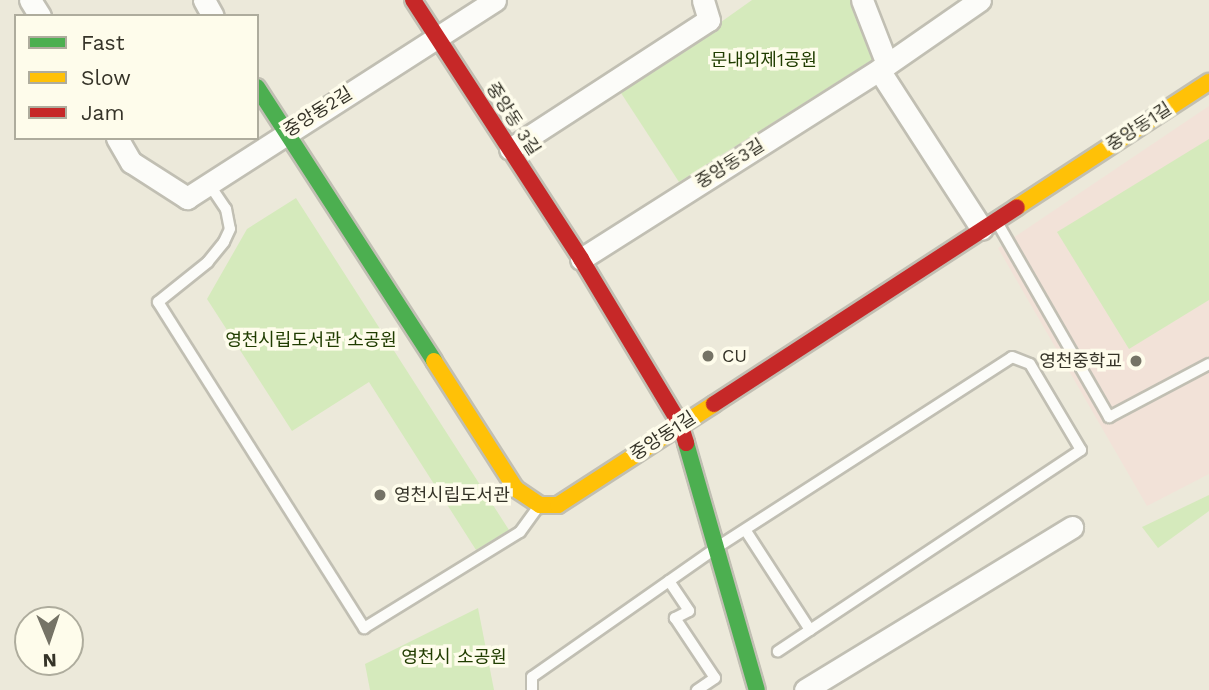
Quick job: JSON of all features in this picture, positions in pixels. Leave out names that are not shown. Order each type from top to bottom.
[{"type":"street","name":"중앙동 3길","points":[[413,0],[580,259],[680,424],[757,690]]},
{"type":"street","name":"중앙동2길","points":[[118,140],[131,162],[187,198],[495,0]]},
{"type":"street","points":[[510,149],[709,20],[703,0]]},
{"type":"street","points":[[862,0],[883,67],[989,224]]},
{"type":"street","name":"중앙동3길","points":[[580,259],[883,67],[980,0]]},
{"type":"street","name":"중앙동1길","points":[[540,505],[558,505],[1209,82]]},
{"type":"street","points":[[259,90],[516,489],[540,505]]},
{"type":"street","points":[[805,690],[1072,527]]},
{"type":"lane","points":[[209,184],[226,209],[227,236],[208,262],[158,302],[364,628],[520,532],[540,505]]},
{"type":"lane","points":[[989,224],[1109,417],[1209,364]]},
{"type":"lane","points":[[532,690],[531,677],[716,548],[1012,357],[1030,364],[1081,450],[778,651]]},
{"type":"lane","points":[[746,531],[810,630]]},
{"type":"lane","points":[[669,581],[689,611],[675,618],[715,678],[698,690]]},
{"type":"shaded area","name":"영천중학교","points":[[1209,106],[1209,474],[1147,506],[998,248]]},
{"type":"green space","name":"문내외제1공원","points":[[752,0],[857,0],[878,56],[679,182],[621,93]]},
{"type":"green space","points":[[1209,139],[1209,300],[1129,349],[1057,232]]},
{"type":"green space","name":"영천시립도서관 소공원","points":[[296,198],[509,530],[476,550],[369,382],[292,431],[207,299],[247,229]]},
{"type":"green space","points":[[1209,495],[1209,511],[1158,548],[1142,527]]},
{"type":"green space","name":"영천시 소공원","points":[[478,608],[494,690],[370,690],[365,664]]},
{"type":"traffic: fast","points":[[259,90],[434,361]]},
{"type":"traffic: fast","points":[[686,443],[757,690]]},
{"type":"traffic: slow","points":[[1017,207],[1209,82]]},
{"type":"traffic: slow","points":[[434,361],[516,489],[540,505],[558,505],[714,404]]},
{"type":"traffic: jam","points":[[413,0],[581,259],[680,424],[686,443]]},
{"type":"traffic: jam","points":[[714,404],[1017,207]]},
{"type":"place","name":"CU","points":[[708,356]]},
{"type":"place","name":"영천중학교","points":[[1136,361]]},
{"type":"place","name":"영천시립도서관","points":[[380,495]]}]
